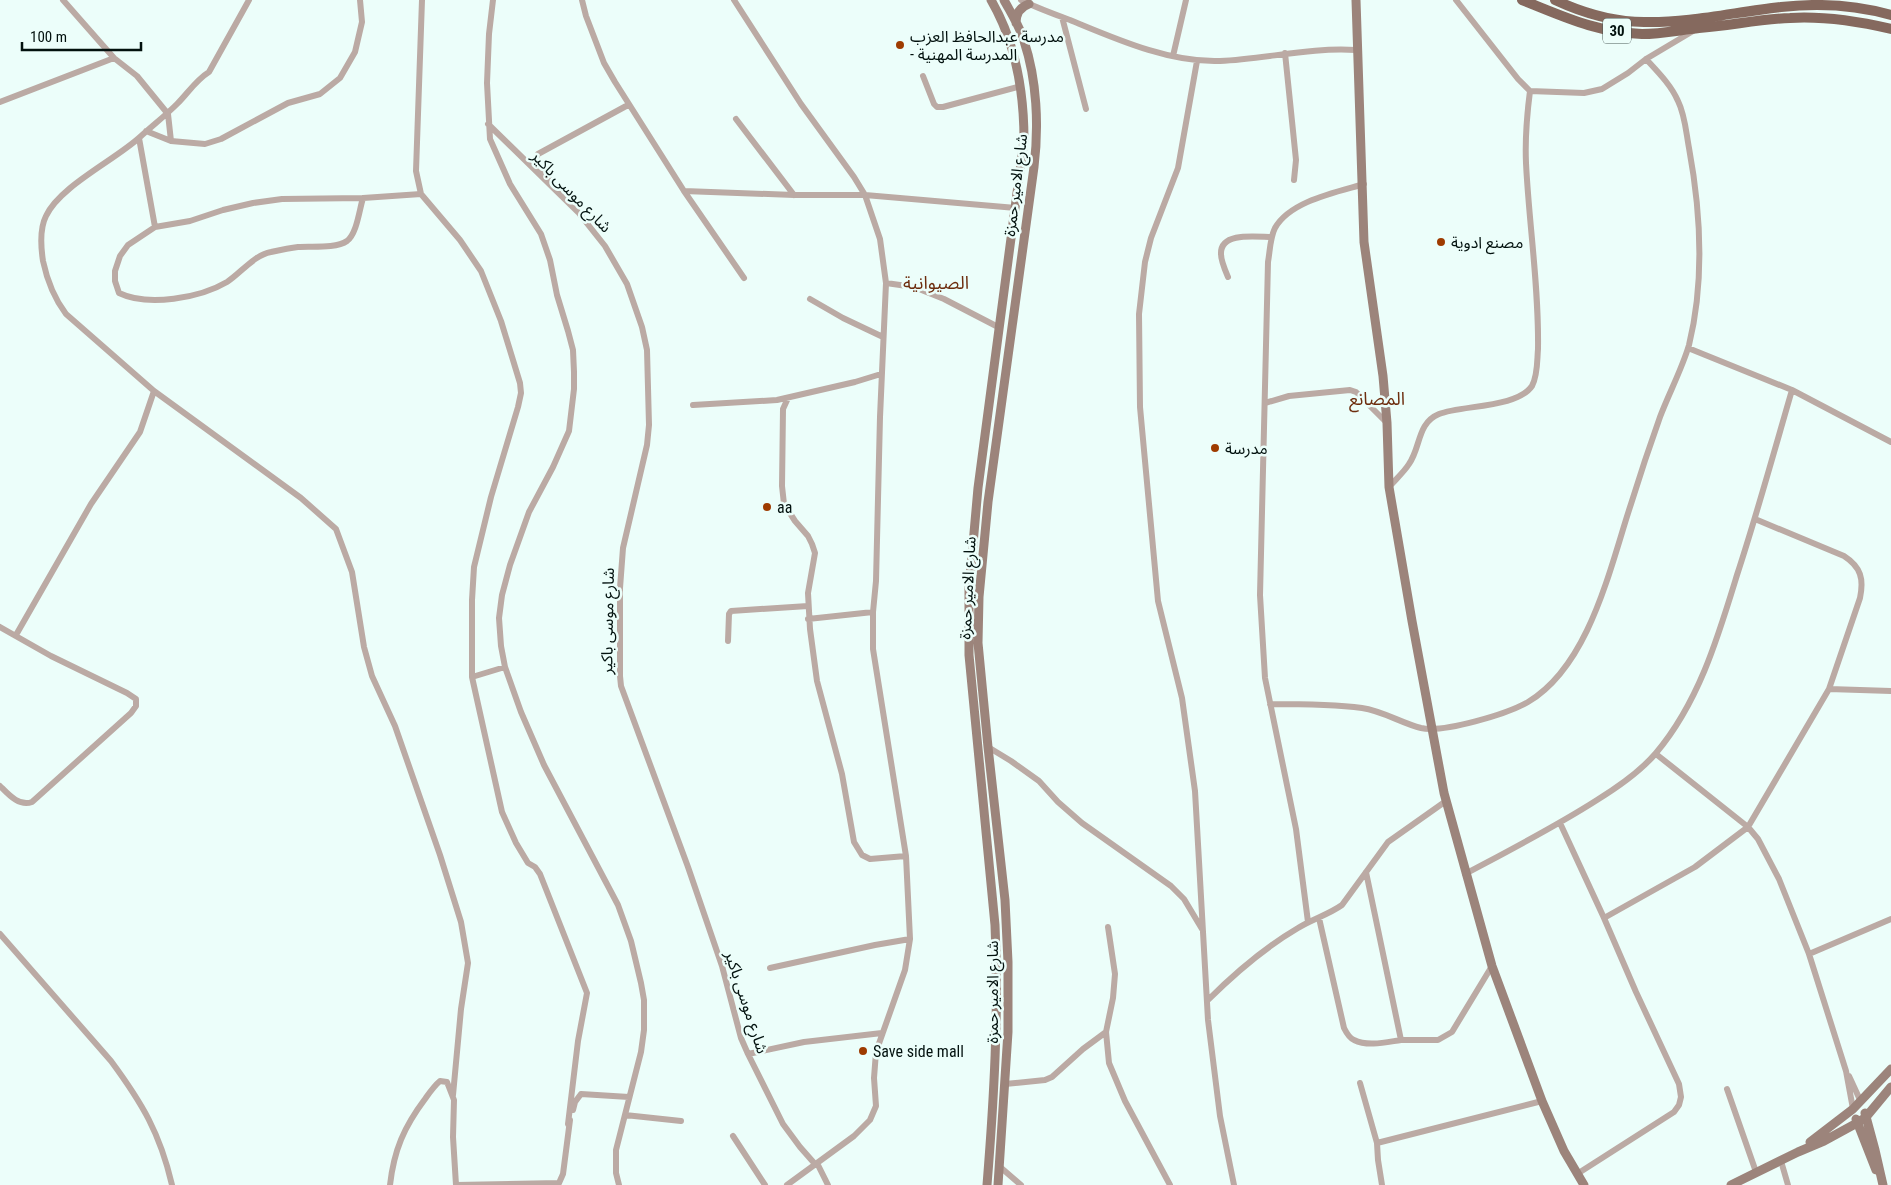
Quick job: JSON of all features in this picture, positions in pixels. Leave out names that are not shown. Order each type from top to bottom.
[{"type":"main road","name":"شارع الامير حمزة","points":[[987,1185],[996,1042],[997,959],[969,655],[969,589],[978,488],[1024,140],[1024,114],[1016,61],[1010,40],[991,0]]},
{"type":"main road","name":"شارع الامير حمزة","points":[[998,1185],[1009,996],[1008,962],[1005,900],[978,643],[982,557],[988,502],[1036,148],[1036,124],[1031,70],[1024,40],[1004,0]]},
{"type":"main road","points":[[1356,0],[1356,50],[1364,184],[1364,242],[1383,376],[1389,487],[1408,604],[1446,801],[1492,966],[1542,1101],[1564,1151],[1584,1185]]},
{"type":"main road","name":"30","points":[[1522,0],[1580,24],[1599,29],[1644,34],[1788,18],[1817,17],[1866,23],[1891,29]]},
{"type":"main road","name":"30","points":[[1555,0],[1596,15],[1644,22],[1704,18],[1782,7],[1853,7],[1891,15]]},
{"type":"main road","points":[[1016,23],[1017,13],[1029,2]]},
{"type":"main road","points":[[985,826],[997,824]]},
{"type":"main road","points":[[1798,1152],[1831,1128],[1861,1102],[1891,1069]]},
{"type":"main road","points":[[1731,1185],[1824,1141],[1857,1123],[1866,1116],[1891,1087]]},
{"type":"main road","points":[[1861,1102],[1882,1184]]},
{"type":"main road","points":[[1853,1109],[1882,1184]]},
{"type":"street","points":[[63,0],[114,58],[136,76],[168,114],[171,140]]},
{"type":"street","points":[[249,0],[209,72],[199,79],[168,114],[140,138],[79,182],[61,197],[47,214],[43,231],[42,257],[58,304],[66,314],[154,391],[301,498],[336,529],[352,572],[364,647],[372,676],[395,726],[461,922],[468,963],[461,1008],[454,1095],[453,1137],[456,1185],[559,1183],[563,1174],[578,1042],[586,993],[540,874],[535,867],[528,863],[520,850],[502,812],[472,677],[474,567],[491,497],[518,407],[521,393],[520,383],[501,321],[481,271],[460,240],[421,194],[416,171],[422,0]]},
{"type":"street","points":[[146,131],[171,140],[205,144],[221,139],[288,103],[320,94],[340,78],[355,52],[362,22],[360,0]]},
{"type":"street","points":[[493,0],[487,74],[490,139],[510,184],[541,234],[550,260],[557,295],[573,350],[574,372],[574,389],[568,432],[517,541],[502,595],[500,618],[501,646],[505,667],[521,712],[544,765],[618,905],[631,941],[643,993],[644,1030],[641,1052],[616,1150],[616,1173],[619,1185]]},
{"type":"street","points":[[582,0],[604,63],[628,105],[744,278]]},
{"type":"street","points":[[734,0],[801,104],[865,195],[880,239],[886,283],[881,374],[876,581],[873,612],[875,657],[906,856],[910,939],[905,970],[876,1052],[874,1078],[876,1106],[873,1114],[870,1120],[854,1136],[787,1185]]},
{"type":"street","points":[[1173,56],[1186,0]]},
{"type":"street","points":[[1456,0],[1518,79],[1530,91],[1593,92],[1611,85],[1646,59],[1699,28]]},
{"type":"street","points":[[1029,2],[1039,8],[1108,36],[1173,56],[1197,61],[1250,59],[1322,48],[1356,50]]},
{"type":"street","points":[[1062,17],[1086,109]]},
{"type":"street","points":[[1285,53],[1296,160],[1294,180]]},
{"type":"street","points":[[0,102],[114,58]]},
{"type":"street","points":[[1270,704],[1316,704],[1362,708],[1381,712],[1408,724],[1433,730],[1475,721],[1516,708],[1529,701],[1558,676],[1571,658],[1602,596],[1660,417],[1688,348],[1698,299],[1700,221],[1682,109],[1671,87],[1646,59]]},
{"type":"street","points":[[1197,61],[1178,168],[1151,238],[1145,262],[1139,314],[1140,407],[1158,602],[1182,698],[1195,791],[1208,1020],[1220,1116],[1234,1185]]},
{"type":"street","points":[[923,76],[937,107],[1021,86]]},
{"type":"street","points":[[1389,487],[1410,463],[1418,445],[1420,433],[1426,423],[1439,414],[1510,399],[1524,394],[1532,385],[1537,370],[1538,324],[1526,160],[1530,91]]},
{"type":"street","points":[[558,193],[553,182],[535,160],[538,154],[628,105]]},
{"type":"street","points":[[736,120],[794,195]]},
{"type":"street","name":"شارع موسى باكير","points":[[488,124],[578,212],[605,246],[627,284],[642,327],[647,350],[649,425],[647,445],[623,548],[620,588],[621,686],[688,867],[716,950],[741,1038],[783,1124],[805,1153],[815,1164],[817,1163],[828,1185]]},
{"type":"street","points":[[140,138],[154,227]]},
{"type":"street","points":[[1308,922],[1296,829],[1266,678],[1260,595],[1268,262],[1272,237],[1276,227],[1286,215],[1298,207],[1324,196],[1364,184]]},
{"type":"street","points":[[684,191],[794,195],[865,195],[1016,208]]},
{"type":"street","points":[[363,198],[354,230],[348,240],[342,244],[268,252],[220,285],[174,299],[128,297],[119,293],[115,281],[115,271],[120,256],[128,245],[154,227],[190,221],[253,203],[282,199],[363,198],[421,194]]},
{"type":"street","points":[[1228,277],[1221,255],[1224,245],[1238,236],[1272,237]]},
{"type":"street","points":[[886,283],[914,287],[944,299],[1000,328]]},
{"type":"street","points":[[810,299],[843,318],[883,337]]},
{"type":"street","points":[[1688,348],[1792,390],[1891,442]]},
{"type":"street","points":[[693,405],[788,398],[881,374]]},
{"type":"street","points":[[1265,403],[1289,396],[1350,390],[1356,392],[1387,423]]},
{"type":"street","points":[[1466,874],[1560,823],[1628,779],[1656,754],[1687,708],[1700,683],[1717,638],[1755,519],[1792,390]]},
{"type":"street","points":[[16,636],[91,504],[140,432],[154,391]]},
{"type":"street","points":[[788,398],[783,409],[782,486],[784,504],[808,536],[815,553],[808,619],[817,682],[842,774],[856,846],[862,855],[870,859],[906,856]]},
{"type":"street","points":[[1604,918],[1682,875],[1748,827],[1828,689],[1860,598],[1862,584],[1859,568],[1844,556],[1755,519]]},
{"type":"street","points":[[728,641],[729,614],[731,611],[808,606]]},
{"type":"street","points":[[808,619],[873,612]]},
{"type":"street","points":[[0,627],[51,656],[136,699],[131,713],[32,802],[27,804],[21,802],[0,786]]},
{"type":"street","points":[[472,677],[505,667]]},
{"type":"street","points":[[1828,689],[1891,691]]},
{"type":"street","points":[[988,747],[1039,781],[1058,802],[1082,823],[1171,886],[1184,899],[1202,930]]},
{"type":"street","points":[[1656,754],[1748,827],[1770,860],[1809,954],[1846,1071],[1853,1109]]},
{"type":"street","points":[[1208,1000],[1251,960],[1291,932],[1308,922],[1332,913],[1342,905],[1388,842],[1446,801]]},
{"type":"street","points":[[1560,823],[1676,1076],[1681,1097],[1679,1105],[1674,1112],[1577,1174]]},
{"type":"street","points":[[1366,872],[1401,1040]]},
{"type":"street","points":[[1319,918],[1344,1028],[1353,1040],[1373,1044],[1401,1040],[1438,1040],[1452,1032],[1492,966]]},
{"type":"street","points":[[1809,954],[1891,920]]},
{"type":"street","points":[[1108,927],[1115,974],[1106,1032],[1109,1063],[1114,1077],[1170,1185]]},
{"type":"street","points":[[0,934],[111,1061],[120,1074],[152,1125],[162,1150],[172,1185]]},
{"type":"street","points":[[770,968],[910,939]]},
{"type":"street","points":[[1005,1084],[1045,1080],[1052,1077],[1083,1049],[1106,1032]]},
{"type":"street","points":[[748,1054],[804,1042],[882,1033]]},
{"type":"street","points":[[1846,1071],[1861,1102]]},
{"type":"street","points":[[390,1185],[398,1142],[417,1109],[440,1080],[447,1082],[454,1095]]},
{"type":"street","points":[[1360,1083],[1377,1143],[1382,1185]]},
{"type":"street","points":[[1727,1090],[1756,1172]]},
{"type":"street","points":[[568,1124],[575,1102],[581,1094],[629,1097]]},
{"type":"street","points":[[1377,1143],[1542,1101]]},
{"type":"street","points":[[626,1115],[681,1121]]},
{"type":"street","points":[[733,1136],[765,1185]]},
{"type":"street","points":[[1781,1161],[1788,1185]]},
{"type":"street","points":[[999,1166],[1022,1185]]},
{"type":"place","name":"مدرسة عبدالحافظ العزب - المدرسة المهنية","points":[[900,45]]},
{"type":"place","name":"مصنع ادوية","points":[[1441,242]]},
{"type":"place","name":"مدرسة","points":[[1215,448]]},
{"type":"place","name":"aa","points":[[767,507]]},
{"type":"place","name":"Save side mall","points":[[863,1051]]},
{"type":"district","name":"الصيوانية","points":[[936,283]]},
{"type":"district","name":"المصانع","points":[[1377,399]]}]
